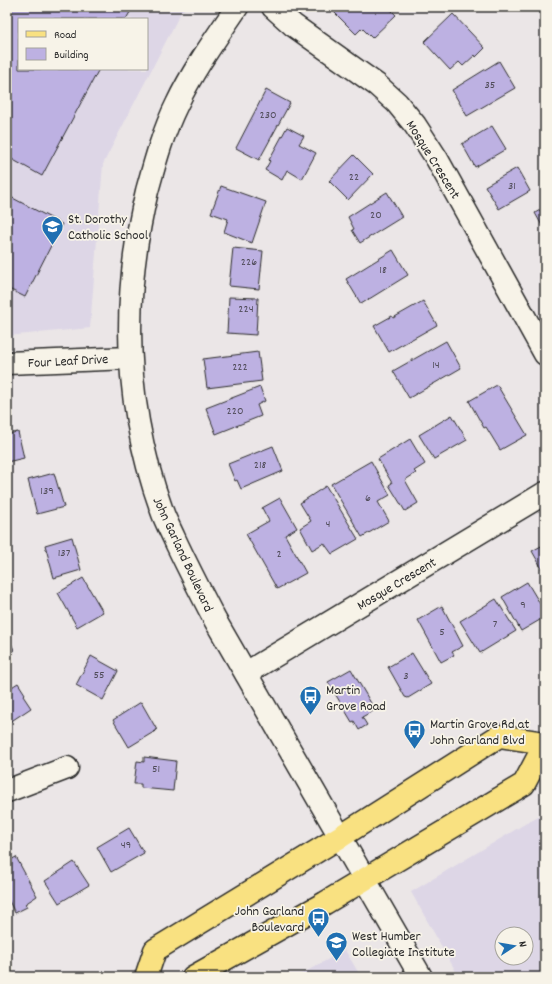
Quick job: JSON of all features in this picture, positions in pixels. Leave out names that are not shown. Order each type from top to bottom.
[{"type":"main road","points":[[146,977],[156,950],[340,837],[499,736],[545,743],[524,784],[364,880],[193,977]]},
{"type":"street","name":"John Garland Boulevard","points":[[237,7],[205,54],[176,105],[156,157],[143,209],[136,245],[130,320],[130,358],[136,416],[148,471],[162,513],[184,561],[215,620],[421,977]]},
{"type":"street","name":"Mosque Crescent","points":[[273,7],[293,25],[377,85],[397,103],[415,125],[437,159],[545,354]]},
{"type":"street","name":"Four Leaf Drive","points":[[7,363],[130,358]]},
{"type":"street","name":"Mosque Crescent","points":[[246,673],[545,493]]},
{"type":"street","points":[[7,791],[67,768]]},
{"type":"shaded area","name":"St. Dorothy Catholic School","points":[[7,7],[186,7],[181,12],[103,164],[90,328],[7,336]]},
{"type":"shaded area","points":[[545,812],[545,977],[459,977],[411,892]]},
{"type":"shaded area","name":"West Humber Collegiate Institute","points":[[345,950],[361,977],[296,977]]},
{"type":"building","points":[[7,7],[133,7],[127,18],[18,18],[18,70],[98,70],[42,176],[8,157],[7,158]]},
{"type":"building","points":[[329,7],[388,7],[396,15],[372,38],[362,28],[356,34]]},
{"type":"building","points":[[453,14],[485,48],[476,57],[475,55],[463,66],[459,62],[450,70],[424,42]]},
{"type":"building","points":[[499,61],[515,88],[467,116],[452,90]]},
{"type":"building","points":[[266,90],[290,103],[259,160],[236,148]]},
{"type":"building","points":[[492,126],[506,149],[475,167],[462,144]]},
{"type":"building","points":[[287,127],[304,136],[299,144],[316,153],[302,179],[287,170],[282,180],[265,170]]},
{"type":"building","points":[[354,155],[373,174],[348,200],[329,181]]},
{"type":"building","points":[[517,168],[530,191],[499,209],[485,186]]},
{"type":"building","points":[[221,186],[266,202],[252,243],[224,232],[228,219],[211,213]]},
{"type":"building","points":[[387,192],[402,217],[360,243],[352,230],[354,229],[348,217]]},
{"type":"building","points":[[7,195],[62,224],[25,297],[7,288]]},
{"type":"building","points":[[545,207],[545,231],[535,213]]},
{"type":"building","points":[[233,248],[263,251],[259,289],[229,286]]},
{"type":"building","points":[[393,250],[408,275],[361,304],[346,279]]},
{"type":"building","points":[[229,297],[258,298],[256,335],[227,333]]},
{"type":"building","points":[[423,301],[437,325],[389,352],[374,326],[392,316],[393,318]]},
{"type":"building","points":[[446,341],[461,368],[409,398],[393,371]]},
{"type":"building","points":[[258,352],[262,381],[207,388],[203,359]]},
{"type":"building","points":[[497,385],[527,435],[500,450],[486,427],[484,428],[469,401]]},
{"type":"building","points":[[260,387],[265,401],[257,405],[261,416],[216,434],[206,408]]},
{"type":"building","points":[[452,415],[467,440],[434,459],[419,435]]},
{"type":"building","points":[[18,432],[24,458],[7,462],[7,434]]},
{"type":"building","points":[[410,439],[425,464],[414,471],[416,473],[405,480],[418,503],[405,511],[389,485],[392,483],[378,459]]},
{"type":"building","points":[[273,446],[283,471],[241,489],[237,480],[235,481],[228,464]]},
{"type":"building","points":[[371,461],[390,495],[378,502],[389,521],[362,537],[331,484]]},
{"type":"building","points":[[54,473],[64,507],[37,514],[28,480]]},
{"type":"building","points":[[326,486],[358,539],[332,554],[324,543],[312,550],[300,528],[311,521],[300,503]]},
{"type":"building","points":[[280,498],[297,528],[285,535],[306,573],[277,589],[246,534],[269,521],[262,508]]},
{"type":"building","points":[[72,537],[81,570],[54,578],[45,545]]},
{"type":"building","points":[[545,544],[545,574],[532,551]]},
{"type":"building","points":[[83,578],[103,612],[77,627],[58,593]]},
{"type":"building","points":[[527,582],[545,612],[545,617],[521,631],[502,597]]},
{"type":"building","points":[[496,599],[516,631],[480,653],[460,621]]},
{"type":"building","points":[[442,606],[463,646],[452,652],[454,655],[441,662],[418,620]]},
{"type":"building","points":[[7,634],[14,650],[7,653]]},
{"type":"building","points":[[412,653],[431,684],[408,698],[405,697],[388,667]]},
{"type":"building","points":[[91,656],[118,671],[103,700],[76,685]]},
{"type":"building","points":[[351,669],[375,710],[362,717],[367,725],[359,730],[354,721],[352,722],[328,682]]},
{"type":"building","points":[[18,683],[25,694],[23,696],[31,708],[7,724],[7,690]]},
{"type":"building","points":[[141,702],[157,730],[129,747],[113,720]]},
{"type":"building","points":[[144,757],[176,761],[173,791],[141,788],[141,784],[134,784],[137,761],[144,762]]},
{"type":"building","points":[[129,828],[144,853],[111,872],[97,847]]},
{"type":"building","points":[[16,857],[37,896],[25,904],[27,907],[15,913],[7,897],[7,862]]},
{"type":"building","points":[[74,862],[89,885],[59,903],[45,881]]},
{"type":"place","name":"St. Dorothy Catholic School","points":[[52,246]]},
{"type":"place","name":"Martin Grove Road","points":[[311,716]]},
{"type":"place","name":"Martin Grove Rd at John Garland Blvd","points":[[414,750]]},
{"type":"place","name":"John Garland Boulevard","points":[[319,938]]},
{"type":"place","name":"West Humber Collegiate Institute","points":[[337,962]]}]
